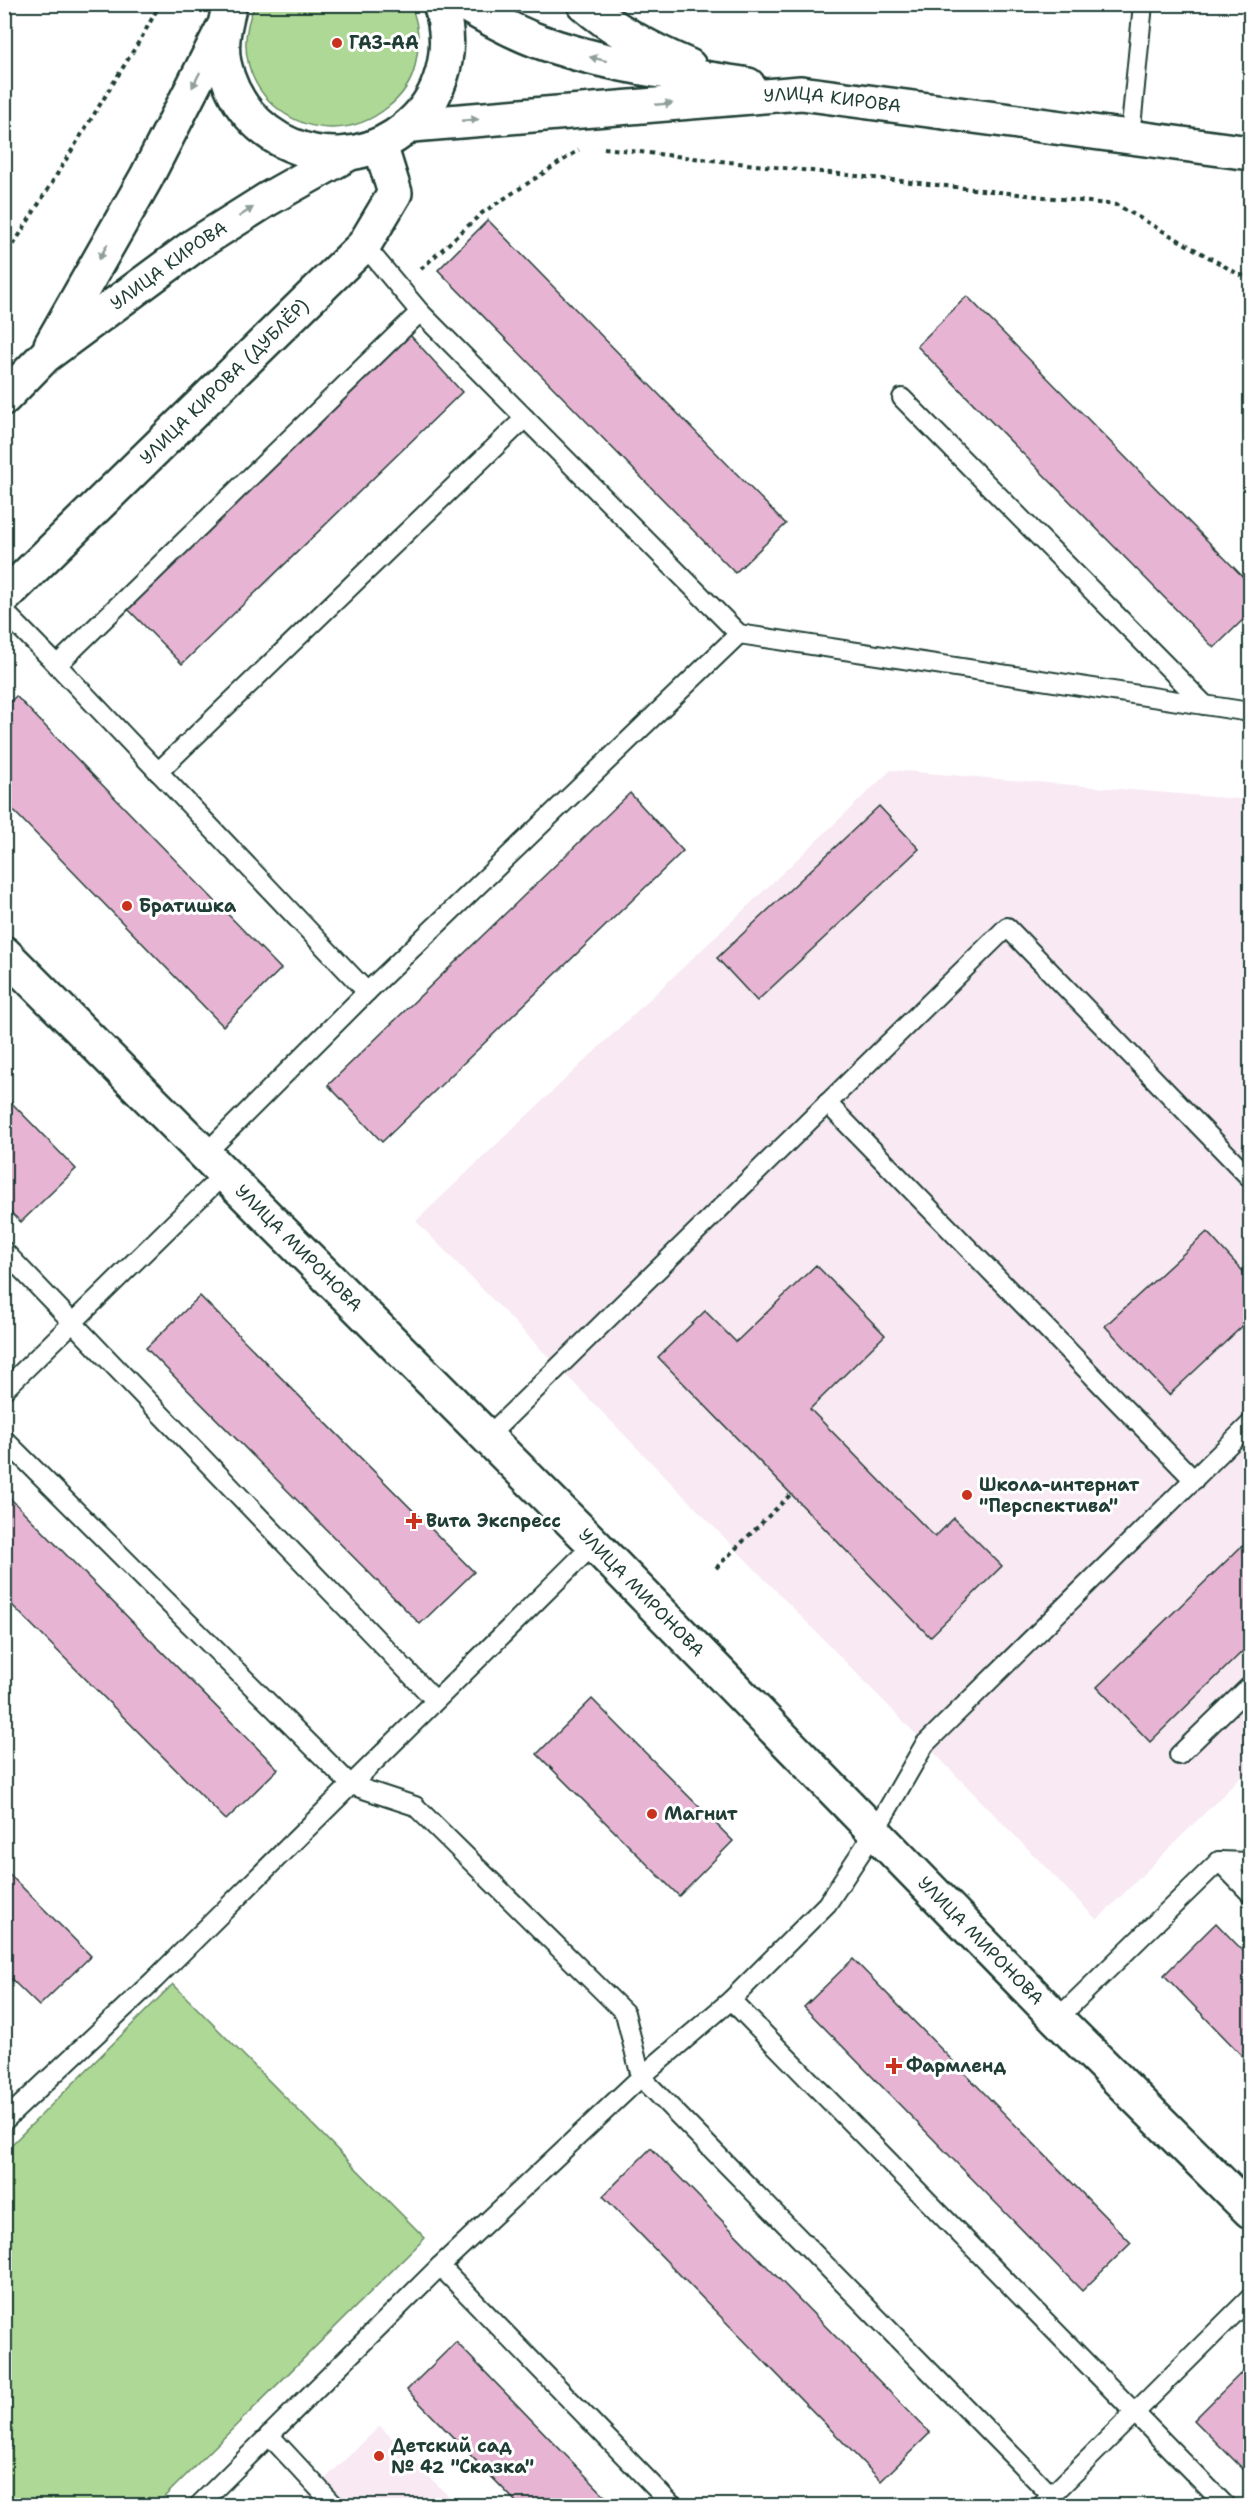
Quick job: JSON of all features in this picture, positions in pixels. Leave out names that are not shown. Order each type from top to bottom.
[{"type":"main road","points":[[227,16],[224,62],[235,94],[255,122],[282,142],[314,153],[348,154],[380,146],[412,125],[435,96],[447,60],[446,23],[440,4]]},
{"type":"main road","points":[[464,4],[537,41],[597,59],[657,72],[801,93]]},
{"type":"main road","points":[[584,4],[603,20],[657,52],[723,81]]},
{"type":"main road","points":[[45,356],[146,178],[227,16]]},
{"type":"main road","name":"УЛИЦА КИРОВА","points":[[412,125],[801,93],[1251,153]]},
{"type":"main road","name":"УЛИЦА КИРОВА (ДУБЛЁР)","points":[[4,597],[364,245],[395,193],[380,146]]},
{"type":"main road","name":"УЛИЦА КИРОВА","points":[[4,398],[45,356],[195,245],[268,199],[348,154]]},
{"type":"main road","name":"УЛИЦА МИРОНОВА","points":[[4,952],[594,1544],[1057,2019],[1251,2211]]},
{"type":"lane","points":[[1130,137],[1143,4]]},
{"type":"lane","points":[[364,245],[420,312],[739,634],[1251,712]]},
{"type":"lane","points":[[57,666],[420,312]]},
{"type":"lane","points":[[902,398],[1205,705]]},
{"type":"lane","points":[[158,772],[525,418]]},
{"type":"lane","points":[[4,611],[367,992]]},
{"type":"lane","points":[[4,1390],[72,1322],[367,992],[739,634]]},
{"type":"lane","points":[[486,1438],[1007,927],[1251,1178]]},
{"type":"lane","points":[[827,1103],[1194,1480]]},
{"type":"lane","points":[[4,1251],[435,1700]]},
{"type":"lane","points":[[198,2505],[440,2266],[641,2077],[730,2000],[827,1904],[875,1830],[925,1744],[1251,1424]]},
{"type":"lane","points":[[4,1439],[351,1785],[415,1806],[625,2013],[641,2077],[1046,2500],[1251,2298]]},
{"type":"lane","points":[[4,2121],[154,1980],[594,1544]]},
{"type":"lane","points":[[1179,1755],[1251,1686]]},
{"type":"lane","points":[[1219,1861],[1251,1893]]},
{"type":"lane","points":[[1057,2019],[1219,1861],[1251,1862]]},
{"type":"lane","points":[[730,2000],[1226,2505]]},
{"type":"lane","points":[[440,2266],[673,2505]]},
{"type":"lane","points":[[269,2435],[335,2505]]},
{"type":"path","points":[[4,260],[160,4]]},
{"type":"path","points":[[601,148],[1117,205],[1240,275],[1251,276]]},
{"type":"path","points":[[401,288],[482,213],[575,151],[582,149]]},
{"type":"path","points":[[716,1568],[791,1494]]},
{"type":"shaded area","name":"Школа-интернат \"Перспектива\"","points":[[891,770],[1250,800],[1250,1768],[1097,1920],[416,1221]]},
{"type":"shaded area","name":"Детский сад № 42 \"Сказка\"","points":[[380,2426],[457,2505],[297,2506]]},
{"type":"green space","points":[[410,4],[416,20],[418,35],[418,50],[411,78],[405,89],[388,107],[360,123],[331,128],[304,123],[280,110],[261,90],[249,65],[246,36],[255,5]]},
{"type":"green space","points":[[173,1984],[425,2238],[156,2505],[5,2505],[5,2151]]},
{"type":"building","points":[[488,220],[786,524],[735,573],[438,270]]},
{"type":"building","points":[[967,296],[1250,584],[1250,613],[1214,648],[917,346]]},
{"type":"building","points":[[410,335],[462,392],[182,664],[127,608]]},
{"type":"building","points":[[16,696],[281,969],[223,1026],[4,801],[4,708]]},
{"type":"building","points":[[630,793],[683,851],[382,1142],[328,1085]]},
{"type":"building","points":[[879,806],[919,849],[757,1001],[717,958]]},
{"type":"building","points":[[4,1095],[76,1169],[21,1222],[4,1206]]},
{"type":"building","points":[[1207,1232],[1250,1279],[1250,1319],[1169,1395],[1105,1326]]},
{"type":"building","points":[[816,1265],[885,1335],[810,1409],[935,1537],[954,1518],[1002,1566],[930,1637],[658,1357],[705,1311],[736,1342]]},
{"type":"building","points":[[200,1296],[474,1572],[420,1624],[146,1348]]},
{"type":"building","points":[[7,1495],[278,1769],[226,1820],[4,1597],[4,1497]]},
{"type":"building","points":[[1250,1538],[1250,1644],[1150,1742],[1097,1687]]},
{"type":"building","points":[[592,1699],[733,1841],[679,1896],[537,1754]]},
{"type":"building","points":[[4,1869],[91,1956],[39,2006],[4,1972]]},
{"type":"building","points":[[1216,1923],[1250,1958],[1250,2064],[1164,1975]]},
{"type":"building","points":[[853,1959],[1131,2243],[1082,2291],[804,2007]]},
{"type":"building","points":[[651,2148],[930,2433],[881,2481],[603,2196]]},
{"type":"building","points":[[456,2342],[615,2506],[520,2506],[407,2390]]},
{"type":"building","points":[[1246,2368],[1250,2373],[1250,2476],[1194,2420]]},
{"type":"place","name":"ГАЗ-АА","points":[[337,43]]},
{"type":"place","name":"Братишка","points":[[127,906]]},
{"type":"place","name":"Школа-интернат \"Перспектива\"","points":[[967,1495]]},
{"type":"place","name":"Вита Экспресс","points":[[414,1521]]},
{"type":"place","name":"Магнит","points":[[652,1814]]},
{"type":"place","name":"Фармленд","points":[[894,2066]]},
{"type":"place","name":"Детский сад № 42 \"Сказка\"","points":[[379,2456]]}]
